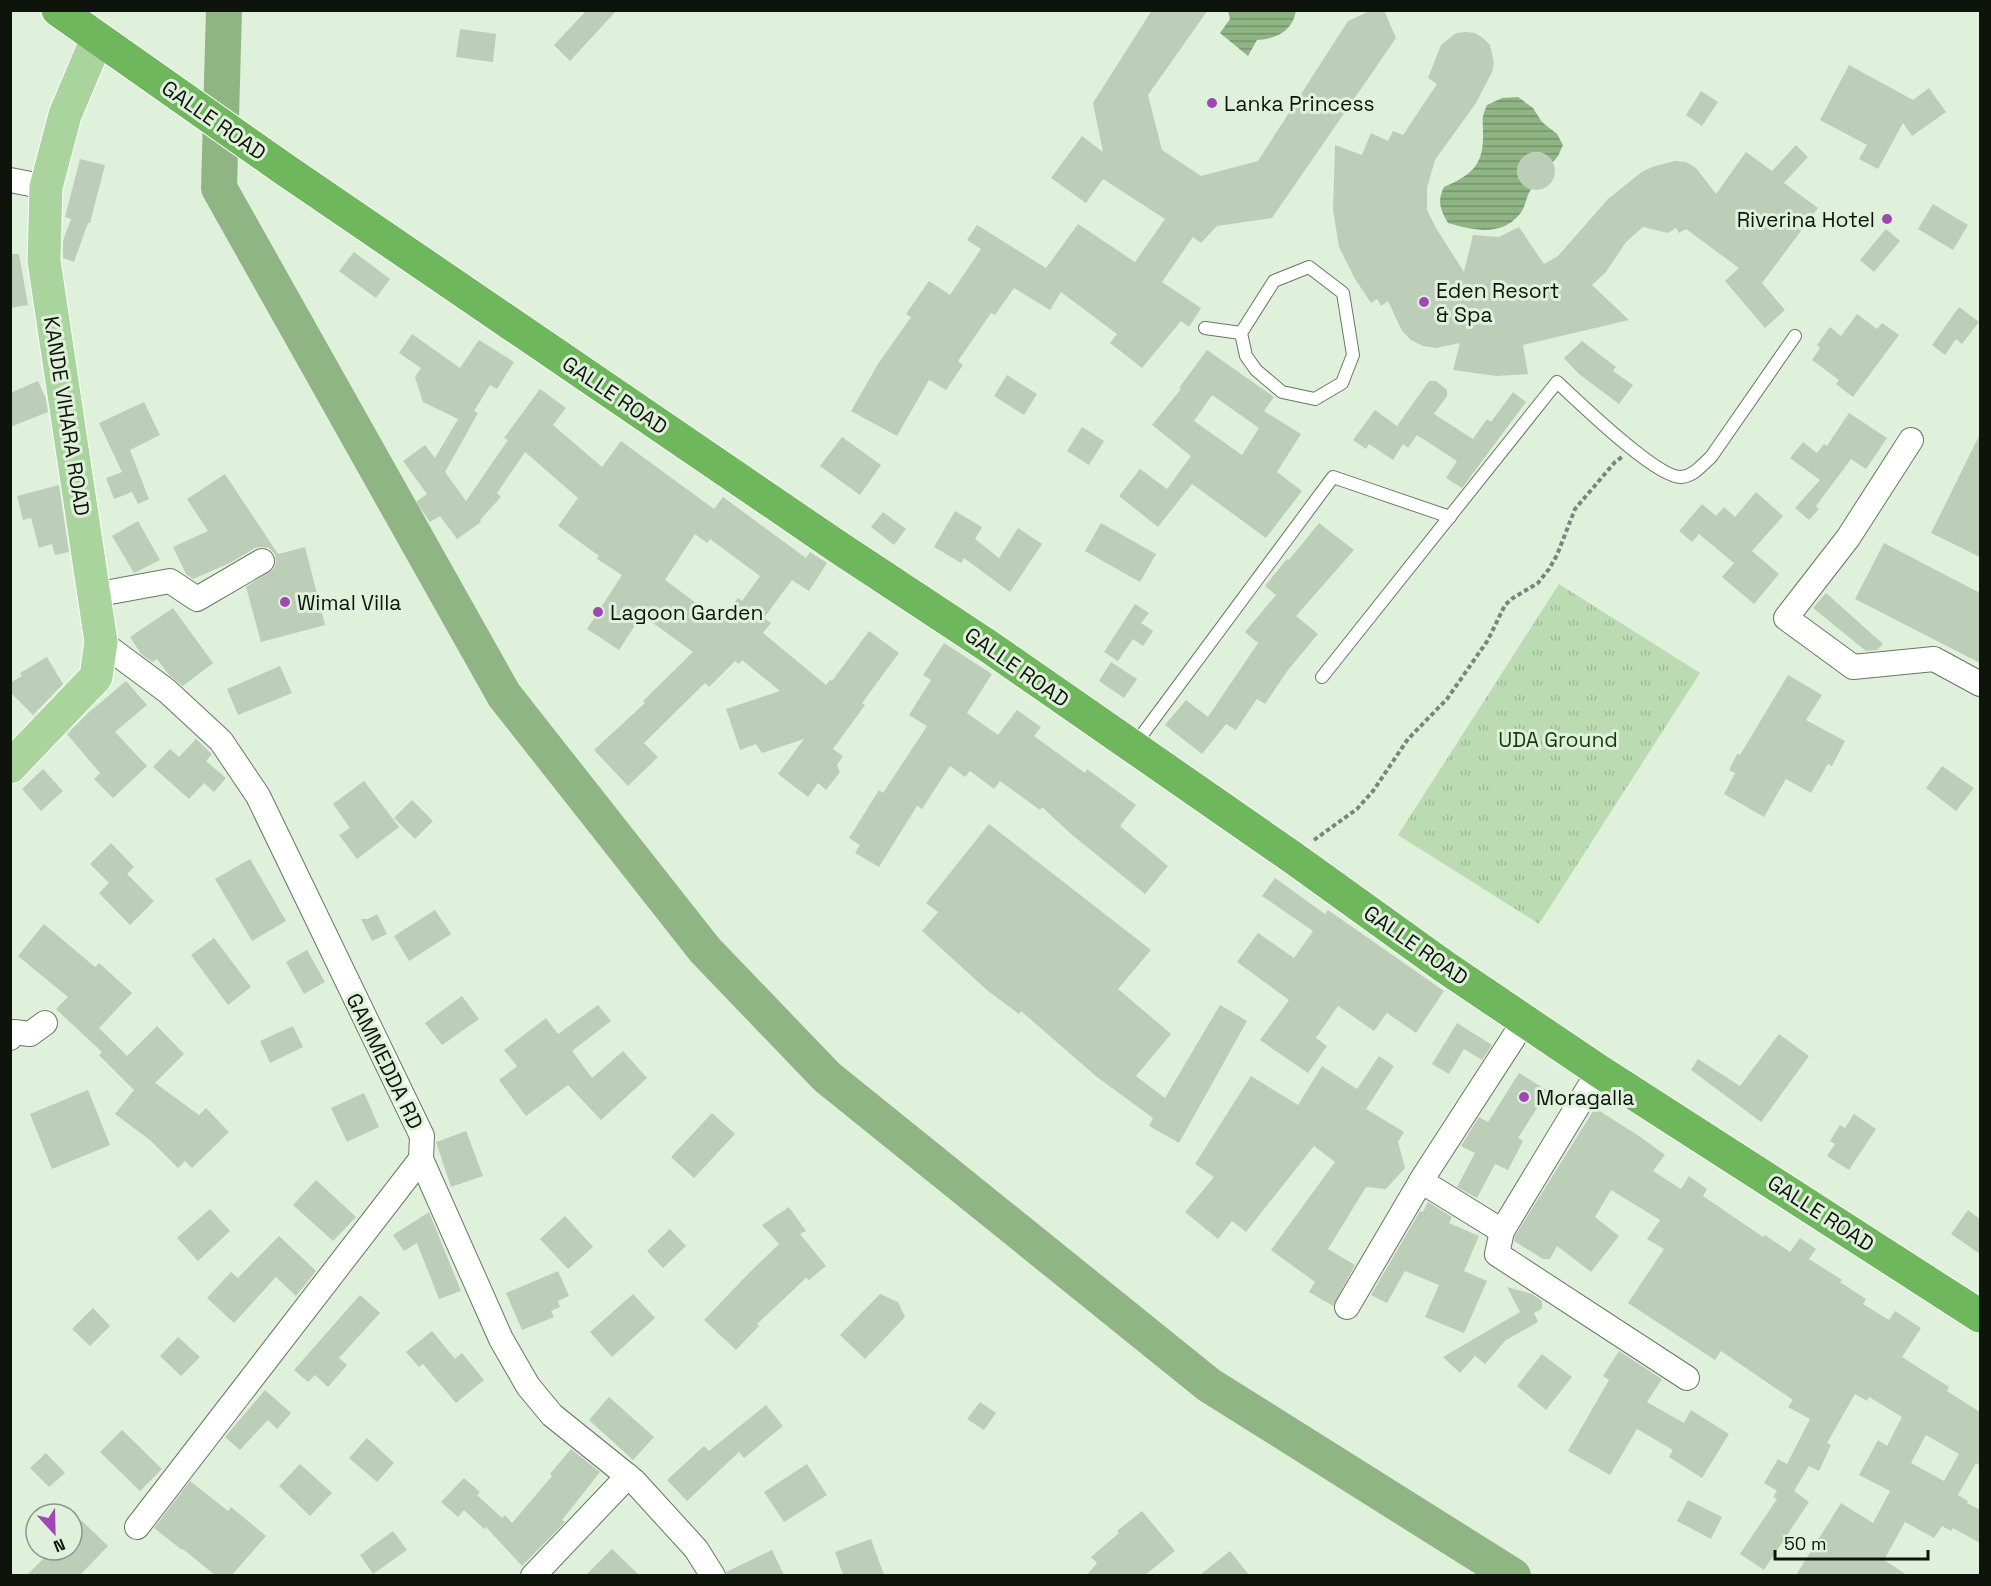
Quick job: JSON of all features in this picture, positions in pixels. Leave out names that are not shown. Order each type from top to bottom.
[{"type":"highway","name":"GALLE ROAD","points":[[58,10],[284,169],[838,547],[988,646],[1292,857],[1445,967],[1599,1071],[1980,1316]]},
{"type":"main road","name":"KANDE VIHARA ROAD","points":[[10,767],[96,677],[101,642],[44,261],[22,186],[65,115],[110,48]]},
{"type":"street","points":[[1911,440],[1848,538],[1786,618],[1852,666],[1935,659],[1980,684]]},
{"type":"street","points":[[94,595],[170,581],[197,599],[262,561]]},
{"type":"street","name":"GAMMEDDA RD","points":[[101,642],[167,691],[221,741],[258,795],[422,1136],[421,1159],[501,1340],[528,1386],[552,1415],[628,1476],[696,1550],[713,1575]]},
{"type":"street","points":[[1347,1307],[1421,1181],[1525,1020]]},
{"type":"street","points":[[10,1038],[14,1032],[30,1034],[45,1023]]},
{"type":"street","points":[[1599,1071],[1502,1231],[1497,1254],[1687,1378]]},
{"type":"street","points":[[137,1527],[421,1159]]},
{"type":"street","points":[[1421,1181],[1502,1231]]},
{"type":"street","points":[[533,1575],[628,1476]]},
{"type":"lane","points":[[1309,267],[1343,292],[1353,355],[1342,383],[1315,399],[1282,392],[1256,370],[1246,356],[1241,333],[1274,281],[1309,267]]},
{"type":"lane","points":[[1205,328],[1241,333]]},
{"type":"lane","points":[[1322,677],[1557,382],[1636,453],[1666,473],[1680,477],[1694,474],[1711,457],[1795,336]]},
{"type":"lane","points":[[1133,748],[1333,477],[1450,517]]},
{"type":"path","points":[[1292,857],[1357,809],[1373,791],[1408,739],[1447,699],[1488,640],[1505,605],[1538,583],[1549,569],[1575,509],[1615,462],[1626,454],[1636,453]]},
{"type":"green space","name":"UDA Ground","points":[[1559,584],[1700,673],[1539,924],[1398,835]]},
{"type":"shaded area","points":[[1228,10],[1296,11],[1287,29],[1277,36],[1257,40],[1248,56],[1220,33],[1230,19]]},
{"type":"shaded area","points":[[1518,97],[1533,108],[1542,122],[1557,134],[1563,145],[1558,156],[1553,162],[1545,154],[1536,152],[1522,159],[1518,166],[1518,174],[1522,182],[1531,189],[1521,212],[1504,227],[1486,230],[1448,223],[1440,205],[1442,192],[1444,187],[1469,173],[1478,161],[1483,144],[1483,116],[1487,105],[1502,98]]},
{"type":"building","points":[[587,10],[617,10],[570,61],[554,45]]},
{"type":"building","points":[[1152,10],[1208,10],[1148,95],[1162,150],[1201,176],[1258,161],[1348,21],[1372,10],[1384,10],[1396,38],[1272,218],[1217,226],[1201,243],[1193,237],[1162,282],[1201,308],[1189,327],[1181,321],[1142,368],[1110,343],[1117,334],[1061,292],[1050,310],[1014,288],[995,315],[991,313],[958,361],[963,365],[946,390],[929,380],[897,436],[851,411],[878,364],[911,317],[906,314],[929,281],[950,295],[981,249],[967,240],[977,225],[1046,268],[1078,224],[1135,262],[1165,219],[1103,179],[1086,203],[1051,178],[1082,136],[1103,152],[1093,103]]},
{"type":"building","points":[[460,29],[496,34],[493,62],[456,57]]},
{"type":"building","points":[[1456,33],[1475,33],[1490,45],[1494,63],[1492,72],[1476,103],[1435,160],[1427,188],[1427,210],[1464,272],[1473,235],[1499,237],[1519,227],[1544,264],[1558,256],[1608,199],[1643,171],[1675,161],[1686,162],[1696,168],[1716,194],[1746,152],[1772,171],[1796,145],[1808,157],[1784,183],[1818,208],[1762,283],[1785,310],[1765,328],[1725,281],[1739,268],[1686,229],[1679,233],[1676,228],[1668,233],[1643,227],[1626,242],[1606,272],[1592,285],[1629,320],[1523,345],[1528,374],[1496,376],[1453,370],[1460,343],[1436,348],[1423,346],[1411,340],[1402,331],[1388,301],[1381,306],[1377,299],[1371,303],[1355,279],[1339,247],[1333,210],[1335,145],[1362,155],[1371,133],[1388,141],[1393,131],[1403,135],[1437,84],[1428,78],[1441,45]]},
{"type":"building","points":[[1849,65],[1913,100],[1929,88],[1946,112],[1912,136],[1903,123],[1878,169],[1859,159],[1867,145],[1820,120]]},
{"type":"building","points":[[1701,91],[1718,102],[1702,126],[1686,115]]},
{"type":"building","points":[[1536,152],[1549,158],[1555,171],[1549,184],[1536,190],[1523,184],[1517,171],[1523,158]]},
{"type":"building","points":[[80,159],[105,165],[90,223],[88,223],[74,262],[63,258],[63,241],[71,219],[65,217]]},
{"type":"building","points":[[1933,204],[1968,225],[1953,250],[1918,229]]},
{"type":"building","points":[[1886,229],[1900,241],[1874,272],[1860,260]]},
{"type":"building","points":[[354,252],[390,279],[376,298],[339,271]]},
{"type":"building","points":[[10,254],[19,254],[28,305],[10,308]]},
{"type":"building","points":[[1959,307],[1979,322],[1962,344],[1956,339],[1945,355],[1932,345]]},
{"type":"building","points":[[1857,314],[1877,329],[1882,323],[1899,335],[1853,397],[1836,384],[1839,380],[1812,360],[1820,348],[1817,345],[1830,327],[1841,336]]},
{"type":"building","points":[[412,334],[460,368],[479,340],[514,362],[497,389],[490,385],[474,411],[478,413],[445,472],[466,501],[508,440],[504,438],[540,389],[566,408],[553,425],[602,467],[621,441],[714,509],[723,497],[806,558],[810,552],[827,563],[809,591],[792,580],[764,618],[771,623],[763,633],[826,685],[830,680],[832,681],[869,631],[899,653],[862,703],[865,705],[833,749],[843,756],[837,765],[840,772],[826,790],[818,783],[808,797],[778,774],[804,739],[762,753],[756,744],[740,750],[726,709],[780,691],[742,660],[739,664],[735,661],[709,687],[705,683],[644,743],[658,757],[628,786],[594,750],[645,703],[643,701],[693,652],[642,615],[619,650],[587,629],[622,575],[597,559],[599,556],[558,526],[578,498],[525,452],[497,493],[501,497],[480,520],[481,522],[457,539],[440,516],[430,522],[416,502],[427,494],[403,461],[425,445],[435,458],[458,419],[423,402],[415,377],[421,368],[399,353]],"holes":[[[695,534],[707,543],[710,539],[760,576],[742,601],[738,598],[720,621],[665,580]]]},
{"type":"building","points":[[1582,341],[1616,367],[1613,371],[1633,385],[1619,404],[1579,374],[1564,358]]},
{"type":"building","points":[[1207,350],[1274,397],[1264,411],[1301,434],[1277,472],[1302,491],[1266,538],[1192,484],[1158,527],[1119,496],[1140,469],[1167,489],[1191,456],[1152,425],[1181,389],[1179,388]],"holes":[[[1212,395],[1259,428],[1242,455],[1194,421]]]},
{"type":"building","points":[[1007,375],[1037,394],[1024,415],[994,396]]},
{"type":"building","points":[[38,381],[46,399],[48,412],[10,427],[10,393]]},
{"type":"building","points":[[1429,381],[1436,381],[1447,390],[1447,396],[1434,414],[1473,439],[1487,419],[1491,422],[1513,392],[1526,402],[1462,488],[1446,478],[1457,461],[1417,435],[1408,448],[1403,444],[1393,460],[1369,444],[1366,449],[1353,440],[1375,410],[1397,426]]},
{"type":"building","points":[[144,402],[160,435],[130,450],[149,499],[138,504],[132,492],[114,499],[106,478],[122,472],[99,423]]},
{"type":"building","points":[[1849,413],[1887,438],[1866,469],[1851,459],[1816,506],[1819,509],[1809,520],[1795,508],[1820,480],[1790,458],[1803,442],[1817,453],[1824,444],[1827,446]]},
{"type":"building","points":[[1082,427],[1104,441],[1089,465],[1067,451]]},
{"type":"building","points":[[1980,434],[1980,557],[1931,533]]},
{"type":"building","points":[[842,437],[881,465],[860,495],[820,466]]},
{"type":"building","points":[[225,474],[278,554],[305,547],[325,625],[261,642],[246,587],[274,569],[275,554],[269,548],[255,548],[230,563],[193,579],[186,574],[173,547],[208,531],[187,499]]},
{"type":"building","points":[[59,485],[69,552],[55,555],[52,544],[39,548],[31,518],[23,520],[17,496]]},
{"type":"building","points":[[1756,492],[1783,516],[1752,551],[1779,574],[1754,604],[1722,577],[1734,563],[1699,534],[1692,542],[1679,531],[1702,504],[1716,516],[1724,507],[1735,517]]},
{"type":"building","points":[[955,511],[982,527],[975,539],[999,558],[1018,528],[1042,544],[1010,592],[964,558],[961,563],[934,547]]},
{"type":"building","points":[[883,512],[906,529],[894,545],[871,527]]},
{"type":"building","points":[[138,521],[160,560],[134,573],[112,536]]},
{"type":"building","points":[[1101,523],[1156,554],[1140,582],[1085,551]]},
{"type":"building","points":[[1319,523],[1354,550],[1296,616],[1318,634],[1288,670],[1265,704],[1257,699],[1236,730],[1226,724],[1202,754],[1165,725],[1186,700],[1208,717],[1258,643],[1245,632],[1276,595],[1265,586]]},
{"type":"building","points":[[1884,543],[1980,593],[1980,663],[1855,599]]},
{"type":"building","points":[[1826,593],[1883,644],[1877,650],[1866,651],[1813,608]]},
{"type":"building","points":[[1135,604],[1149,613],[1141,623],[1153,631],[1143,646],[1133,639],[1118,661],[1104,652]]},
{"type":"building","points":[[173,608],[213,663],[183,686],[169,675],[157,659],[152,662],[141,654],[130,637]]},
{"type":"building","points":[[944,643],[992,674],[967,713],[998,735],[1017,710],[1041,727],[1034,736],[1085,773],[1087,769],[1136,805],[1120,826],[1168,866],[1145,894],[1071,834],[1042,807],[1040,810],[1000,781],[994,789],[970,771],[965,777],[950,766],[922,809],[917,806],[879,867],[855,853],[860,845],[849,838],[879,790],[883,793],[927,726],[909,715],[931,680],[923,675]]},
{"type":"building","points":[[47,657],[63,684],[33,715],[10,692],[10,683],[22,676],[20,673]]},
{"type":"building","points":[[1111,662],[1137,679],[1124,698],[1099,681]]},
{"type":"building","points":[[280,666],[292,693],[238,715],[227,689]]},
{"type":"building","points":[[1788,675],[1822,695],[1806,720],[1845,741],[1832,766],[1828,764],[1811,793],[1786,779],[1764,817],[1724,794],[1735,773],[1729,770],[1737,754],[1740,755]]},
{"type":"building","points":[[126,681],[147,705],[115,732],[147,766],[113,798],[94,779],[100,773],[67,734]]},
{"type":"building","points":[[196,739],[212,754],[206,761],[226,778],[214,792],[204,783],[189,799],[153,767],[170,749],[179,757]]},
{"type":"building","points":[[1942,766],[1974,788],[1956,811],[1926,788]]},
{"type":"building","points":[[43,769],[63,791],[41,811],[22,789]]},
{"type":"building","points":[[364,781],[399,827],[357,859],[339,835],[350,828],[333,804]]},
{"type":"building","points":[[412,800],[433,821],[415,839],[394,818]]},
{"type":"building","points":[[989,824],[1151,950],[1118,989],[1171,1034],[1136,1076],[1165,1098],[1220,1005],[1247,1021],[1179,1143],[1149,1126],[1153,1118],[1097,1077],[1021,1011],[1019,1014],[988,991],[922,931],[938,912],[926,903]]},
{"type":"building","points":[[111,843],[134,867],[127,874],[154,901],[130,925],[99,893],[109,883],[90,864]]},
{"type":"building","points":[[250,859],[286,921],[252,941],[215,879]]},
{"type":"building","points":[[1275,878],[1325,914],[1328,910],[1444,991],[1416,1033],[1387,1013],[1374,1031],[1338,1006],[1316,1038],[1327,1046],[1308,1073],[1260,1040],[1289,1000],[1237,962],[1258,933],[1294,958],[1313,931],[1262,896]]},
{"type":"building","points":[[435,910],[451,934],[409,961],[394,936]]},
{"type":"building","points":[[377,914],[387,934],[372,941],[361,919],[368,919]]},
{"type":"building","points":[[44,924],[95,967],[99,963],[132,993],[99,1028],[127,1056],[157,1026],[184,1054],[155,1083],[199,1115],[206,1108],[229,1132],[192,1168],[185,1161],[178,1168],[150,1140],[115,1114],[134,1090],[99,1055],[102,1052],[56,1009],[68,997],[18,956]]},
{"type":"building","points":[[214,938],[251,987],[228,1005],[191,955]]},
{"type":"building","points":[[307,950],[325,982],[304,994],[286,962]]},
{"type":"building","points":[[462,996],[479,1019],[442,1045],[425,1023]]},
{"type":"building","points":[[598,1005],[611,1021],[572,1051],[592,1078],[623,1051],[647,1078],[601,1120],[568,1085],[526,1116],[499,1080],[517,1066],[504,1050],[546,1018],[558,1034]]},
{"type":"building","points":[[1457,1023],[1492,1045],[1482,1060],[1464,1049],[1449,1074],[1432,1064]]},
{"type":"building","points":[[293,1026],[303,1047],[270,1063],[260,1041]]},
{"type":"building","points":[[1779,1034],[1809,1056],[1761,1122],[1691,1070],[1698,1059],[1740,1086]]},
{"type":"building","points":[[1379,1056],[1394,1066],[1366,1109],[1404,1132],[1398,1142],[1405,1168],[1386,1189],[1366,1187],[1328,1249],[1355,1265],[1333,1306],[1309,1292],[1315,1282],[1271,1250],[1335,1162],[1314,1146],[1246,1232],[1232,1221],[1218,1239],[1185,1212],[1214,1177],[1195,1164],[1251,1076],[1298,1105],[1322,1066],[1357,1089]]},
{"type":"building","points":[[1519,1073],[1548,1091],[1518,1138],[1523,1141],[1508,1170],[1495,1164],[1477,1198],[1457,1187],[1475,1153],[1461,1146],[1479,1117],[1488,1122]]},
{"type":"building","points":[[88,1090],[110,1145],[52,1169],[30,1114]]},
{"type":"building","points":[[364,1093],[379,1127],[347,1142],[331,1108]]},
{"type":"building","points":[[1595,1108],[1665,1155],[1653,1171],[1681,1189],[1689,1176],[1707,1189],[1703,1196],[1763,1237],[1765,1235],[1790,1252],[1800,1238],[1816,1249],[1809,1259],[1866,1299],[1863,1304],[1889,1320],[1895,1311],[1921,1328],[1902,1357],[1949,1387],[1947,1391],[1980,1412],[1980,1466],[1976,1463],[1958,1495],[1980,1510],[1980,1543],[1953,1528],[1951,1531],[1942,1526],[1934,1538],[1905,1522],[1884,1560],[1907,1575],[1796,1575],[1841,1503],[1873,1523],[1890,1491],[1859,1475],[1878,1440],[1887,1446],[1902,1417],[1869,1397],[1867,1401],[1855,1394],[1827,1443],[1831,1445],[1819,1471],[1809,1466],[1794,1491],[1809,1502],[1764,1570],[1740,1554],[1777,1499],[1773,1497],[1777,1491],[1764,1483],[1778,1459],[1787,1464],[1810,1419],[1788,1407],[1793,1400],[1721,1351],[1715,1360],[1628,1303],[1664,1249],[1647,1239],[1660,1220],[1611,1190],[1595,1217],[1619,1236],[1591,1272],[1557,1246],[1550,1259],[1543,1259],[1514,1241]],"holes":[[[1926,1435],[1959,1454],[1944,1481],[1911,1463]]]},
{"type":"building","points":[[712,1113],[735,1134],[694,1178],[671,1157]]},
{"type":"building","points":[[1854,1114],[1876,1129],[1849,1170],[1827,1156],[1835,1144],[1830,1141],[1840,1125],[1845,1128]]},
{"type":"building","points":[[466,1131],[483,1176],[451,1187],[436,1142]]},
{"type":"building","points":[[316,1180],[356,1217],[333,1241],[293,1205]]},
{"type":"building","points":[[1428,1202],[1452,1217],[1449,1223],[1479,1236],[1464,1271],[1487,1281],[1464,1333],[1425,1317],[1439,1285],[1405,1271],[1387,1303],[1371,1295],[1420,1211],[1423,1212]]},
{"type":"building","points":[[789,1207],[806,1231],[800,1234],[826,1266],[809,1280],[806,1278],[757,1324],[759,1326],[736,1350],[704,1320],[779,1244],[762,1225]]},
{"type":"building","points":[[210,1209],[230,1231],[198,1261],[177,1238]]},
{"type":"building","points":[[1968,1210],[1980,1219],[1980,1254],[1951,1234]]},
{"type":"building","points":[[429,1212],[461,1291],[439,1299],[417,1243],[404,1251],[393,1235]]},
{"type":"building","points":[[565,1216],[593,1247],[568,1269],[540,1239]]},
{"type":"building","points":[[670,1229],[686,1246],[663,1268],[647,1251]]},
{"type":"building","points":[[279,1236],[316,1271],[296,1296],[276,1277],[234,1323],[207,1298],[231,1272],[238,1278]]},
{"type":"building","points":[[558,1271],[569,1296],[558,1301],[560,1307],[551,1311],[554,1317],[522,1330],[506,1293]]},
{"type":"building","points":[[1507,1287],[1532,1294],[1542,1301],[1542,1309],[1534,1313],[1538,1322],[1506,1340],[1485,1364],[1475,1356],[1460,1373],[1443,1357],[1520,1312]]},
{"type":"building","points":[[633,1294],[655,1318],[612,1357],[590,1332]]},
{"type":"building","points":[[880,1294],[898,1302],[905,1317],[865,1359],[840,1335]]},
{"type":"building","points":[[360,1295],[380,1313],[339,1358],[347,1365],[328,1387],[315,1375],[308,1382],[294,1370]]},
{"type":"building","points":[[93,1308],[110,1326],[90,1346],[72,1329]]},
{"type":"building","points":[[432,1331],[455,1359],[462,1353],[484,1380],[456,1403],[423,1364],[419,1367],[406,1352]]},
{"type":"building","points":[[178,1337],[200,1357],[181,1376],[160,1356]]},
{"type":"building","points":[[1619,1351],[1662,1379],[1647,1402],[1684,1423],[1691,1410],[1729,1434],[1702,1478],[1669,1457],[1673,1450],[1637,1429],[1610,1475],[1568,1451],[1609,1380],[1603,1376]]},
{"type":"building","points":[[1542,1354],[1572,1377],[1546,1410],[1517,1386]]},
{"type":"building","points":[[265,1390],[291,1413],[277,1429],[268,1420],[240,1450],[225,1437]]},
{"type":"building","points":[[609,1397],[654,1437],[633,1460],[589,1420]]},
{"type":"building","points":[[980,1402],[996,1413],[984,1430],[967,1419]]},
{"type":"building","points":[[766,1405],[783,1426],[744,1458],[739,1452],[687,1501],[667,1480],[704,1446],[709,1451]]},
{"type":"building","points":[[122,1430],[162,1469],[140,1491],[100,1452]]},
{"type":"building","points":[[367,1438],[394,1463],[377,1482],[349,1458]]},
{"type":"building","points":[[571,1449],[600,1472],[562,1520],[565,1522],[522,1566],[486,1527],[484,1529],[464,1510],[458,1517],[441,1502],[464,1478],[480,1492],[477,1495],[502,1518],[505,1515],[512,1523],[552,1476],[550,1474]]},
{"type":"building","points":[[46,1453],[65,1473],[49,1487],[30,1468]]},
{"type":"building","points":[[300,1464],[332,1493],[310,1516],[279,1486]]},
{"type":"building","points":[[807,1464],[827,1495],[784,1522],[764,1492]]},
{"type":"building","points":[[190,1481],[228,1511],[231,1507],[266,1536],[232,1575],[215,1575],[154,1528]]},
{"type":"building","points":[[1688,1500],[1722,1517],[1711,1539],[1677,1521]]},
{"type":"building","points":[[1142,1511],[1175,1551],[1145,1575],[1087,1575],[1097,1563],[1091,1557],[1119,1533],[1117,1531]]},
{"type":"building","points":[[84,1523],[108,1546],[80,1575],[27,1575],[40,1562],[84,1562]]},
{"type":"building","points":[[393,1531],[407,1550],[373,1574],[360,1555]]},
{"type":"building","points":[[871,1539],[884,1575],[843,1575],[835,1552]]},
{"type":"building","points":[[612,1549],[639,1575],[586,1575]]},
{"type":"building","points":[[772,1550],[784,1575],[727,1575],[726,1572]]},
{"type":"building","points":[[1230,1551],[1249,1575],[1200,1575]]},
{"type":"waterway","points":[[224,10],[219,188],[504,695],[705,950],[827,1077],[1209,1385],[1513,1576]]},
{"type":"place","name":"Lanka Princess","points":[[1212,103]]},
{"type":"place","name":"Riverina Hotel","points":[[1887,219]]},
{"type":"place","name":"Eden Resort & Spa","points":[[1424,302]]},
{"type":"place","name":"Wimal Villa","points":[[285,602]]},
{"type":"place","name":"Lagoon Garden","points":[[598,612]]},
{"type":"place","name":"Moragalla","points":[[1524,1097]]}]
